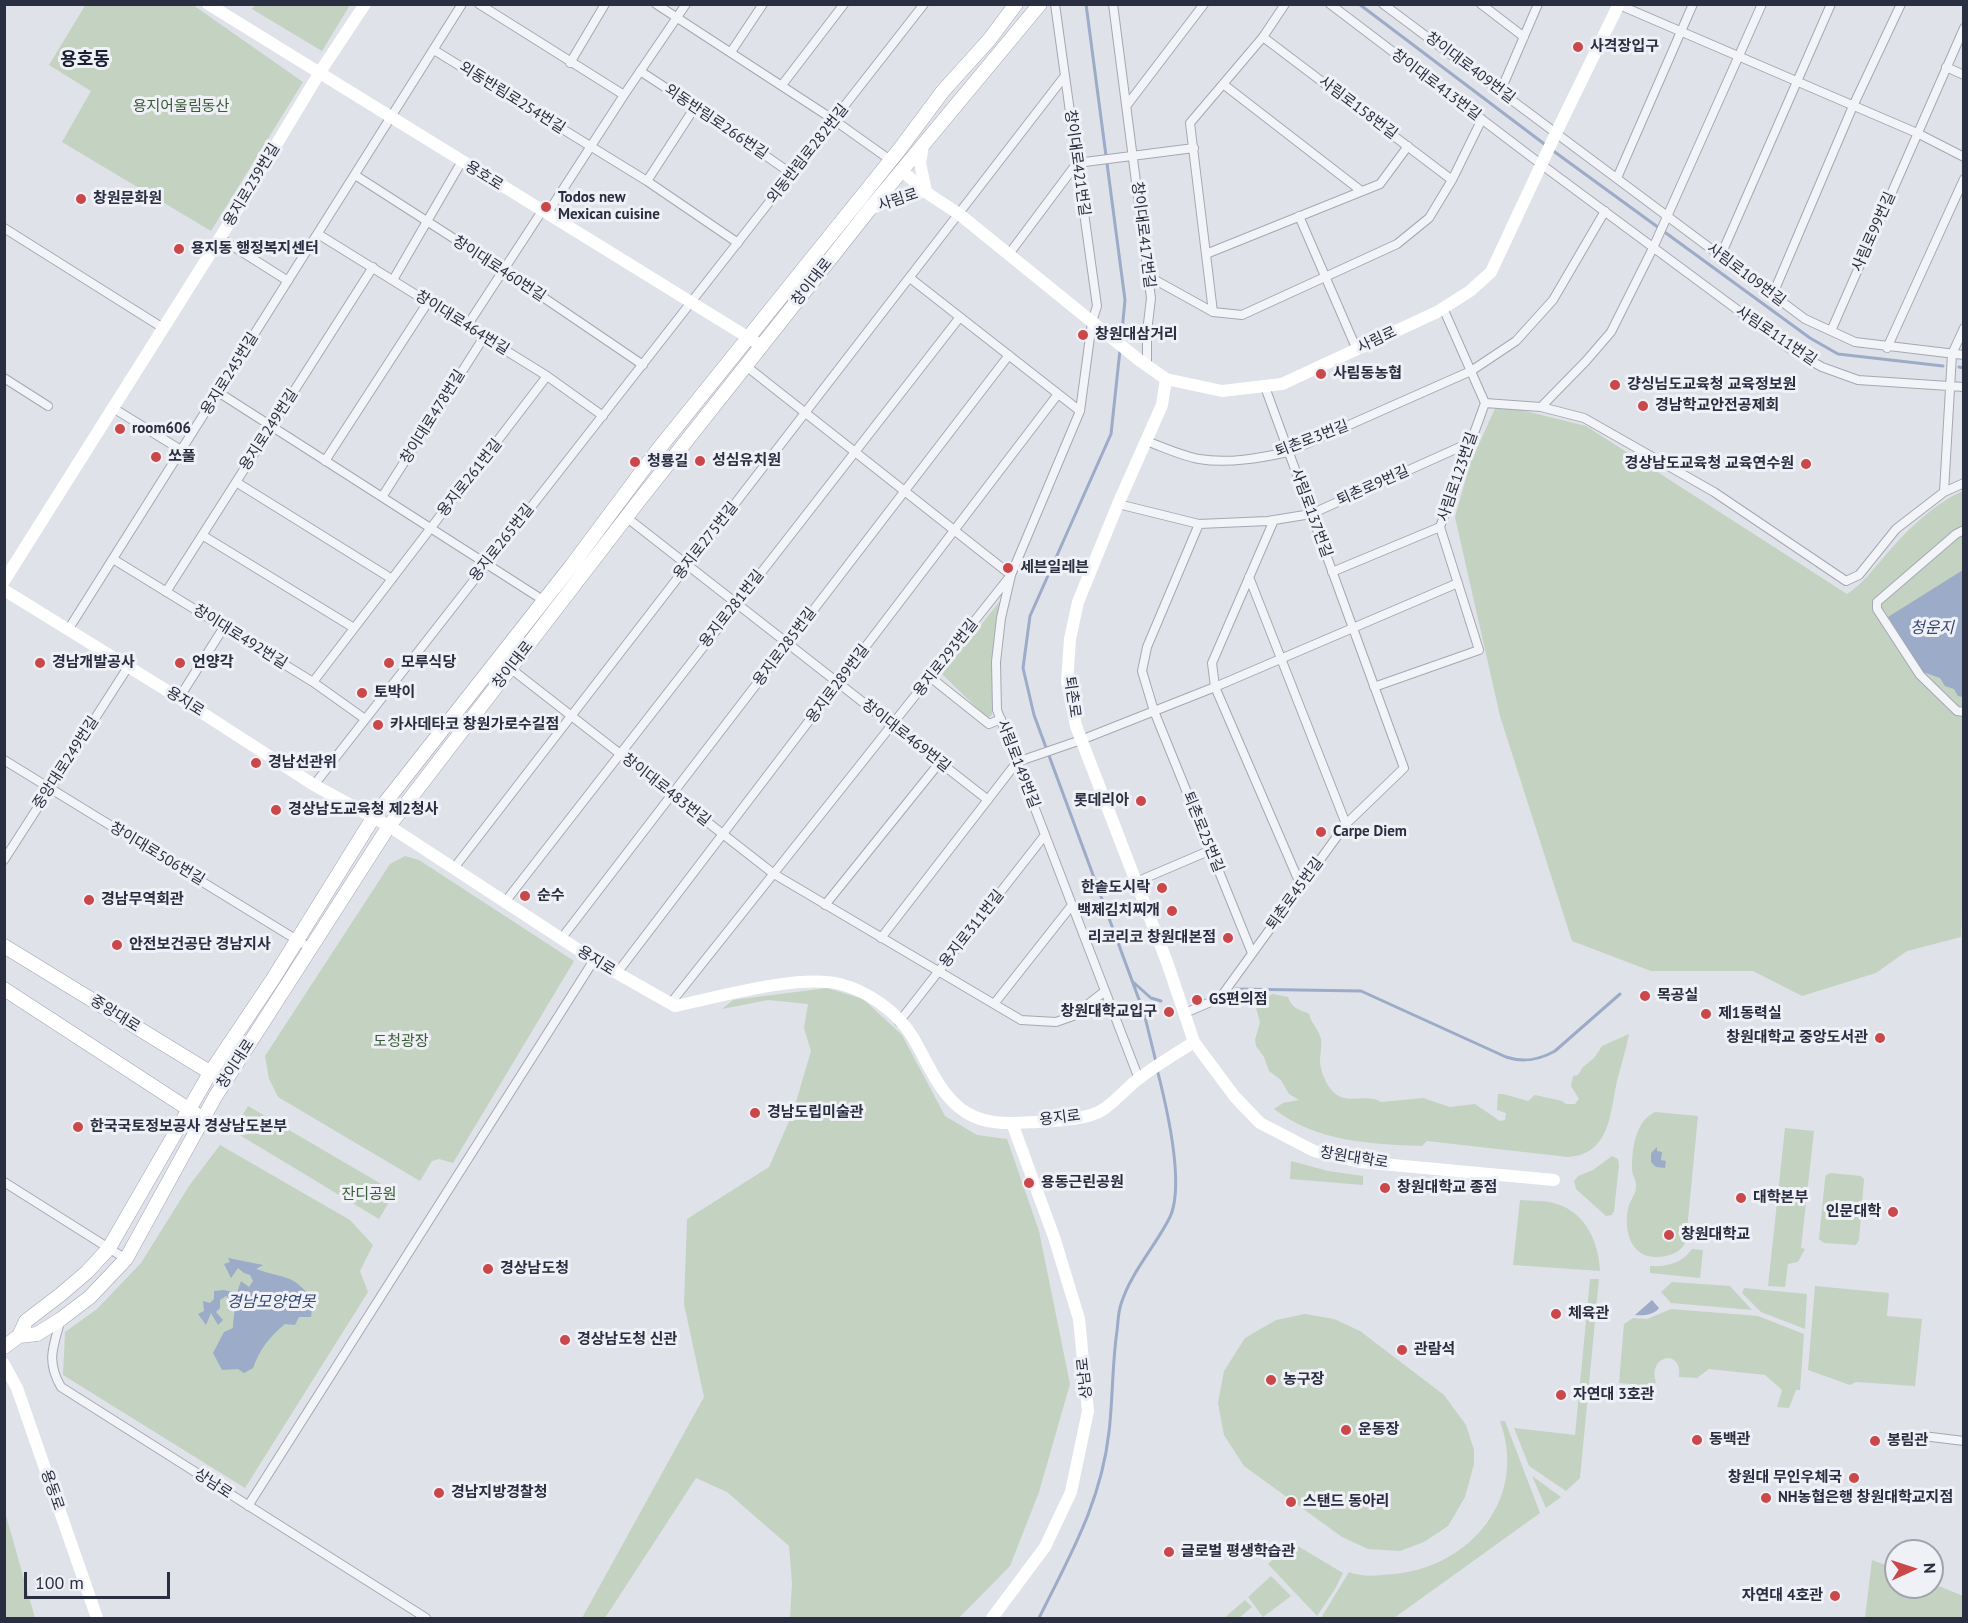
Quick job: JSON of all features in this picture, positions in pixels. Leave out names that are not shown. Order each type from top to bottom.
[{"type":"main road","name":"창이대로","points":[[19,1336],[37,1334],[61,1319],[90,1297],[126,1259],[201,1119],[389,826],[510,668],[550,605],[657,451],[943,91],[1016,4]]},
{"type":"main road","name":"창이대로","points":[[4,1347],[19,1336],[26,1321],[87,1272],[109,1248],[210,1073],[373,818],[550,605],[627,517],[901,170],[1040,4]]},
{"type":"main road","name":"중앙대로","points":[[4,946],[225,1081]]},
{"type":"main road","points":[[4,988],[189,1108],[201,1119]]},
{"type":"street","name":"용호로","points":[[208,4],[762,346]]},
{"type":"street","name":"용지로239번길","points":[[4,581],[220,238],[320,72],[365,4]]},
{"type":"street","points":[[391,118],[462,4]]},
{"type":"street","points":[[478,4],[624,95]]},
{"type":"street","points":[[656,4],[834,120],[891,159],[901,170]]},
{"type":"street","points":[[467,326],[503,270],[591,147],[686,4]]},
{"type":"street","points":[[731,52],[763,4]]},
{"type":"street","points":[[782,85],[844,4]]},
{"type":"street","name":"외동반림로282번길","points":[[692,303],[924,4]]},
{"type":"street","name":"창이대로421번길","points":[[1055,4],[1097,306],[1093,323]]},
{"type":"street","points":[[1127,105],[1204,4]]},
{"type":"street","points":[[1213,312],[1190,123],[1263,37],[1285,4]]},
{"type":"street","name":"창이대로413번길","points":[[1330,4],[1543,163]]},
{"type":"street","name":"창이대로409번길","points":[[1383,4],[1501,90],[1553,138]]},
{"type":"street","points":[[1481,4],[1524,37]]},
{"type":"street","points":[[1501,90],[1538,4]]},
{"type":"street","points":[[1617,178],[1693,4]]},
{"type":"street","points":[[1542,407],[1611,332],[1655,246],[1762,4]]},
{"type":"street","points":[[1721,255],[1831,4]]},
{"type":"street","points":[[1773,294],[1853,106],[1900,4]]},
{"type":"street","points":[[570,63],[603,5]]},
{"type":"street","points":[[1553,138],[1618,5],[1917,133],[1964,157]]},
{"type":"street","name":"창이대로417번길","points":[[1116,7],[1131,155],[1151,298],[1143,363]]},
{"type":"street","name":"사림로99번길","points":[[1831,332],[1964,28]]},
{"type":"street","name":"사림로158번길","points":[[1263,37],[1452,180]]},
{"type":"street","name":"외동반림로254번길","points":[[434,50],[591,147]]},
{"type":"street","points":[[1946,67],[1964,75]]},
{"type":"street","name":"외동반림로266번길","points":[[640,71],[792,174]]},
{"type":"street","points":[[959,214],[1064,77]]},
{"type":"street","points":[[1223,84],[1360,190]]},
{"type":"street","points":[[647,181],[695,107]]},
{"type":"street","name":"용지로245번길","points":[[68,630],[391,118]]},
{"type":"street","points":[[1148,276],[1213,312],[1242,315],[1397,244],[1429,218],[1452,180],[1482,119]]},
{"type":"street","name":"사림로","points":[[901,170],[1166,379],[1222,391],[1282,384],[1443,308],[1470,291],[1491,272],[1553,138]]},
{"type":"street","name":"사림로109번길","points":[[1553,138],[1617,178],[1665,221],[1721,255],[1805,319],[1855,342],[1887,348],[1964,355]]},
{"type":"street","name":"사림로","points":[[923,144],[920,163],[926,191]]},
{"type":"street","points":[[1206,254],[1360,190],[1380,184],[1408,146]]},
{"type":"street","points":[[591,147],[647,181],[738,243]]},
{"type":"street","points":[[1008,254],[1077,163],[1194,148]]},
{"type":"street","points":[[393,280],[462,162]]},
{"type":"street","name":"사림로111번길","points":[[1543,163],[1793,351],[1822,367],[1858,380],[1964,387]]},
{"type":"street","name":"창이대로460번길","points":[[355,175],[503,270],[642,365]]},
{"type":"street","points":[[1887,348],[1964,179]]},
{"type":"street","name":"사림로","points":[[869,210],[903,195],[926,191]]},
{"type":"street","points":[[1471,371],[1516,340],[1553,300],[1605,211]]},
{"type":"street","name":"용지로275번길","points":[[454,868],[959,214]]},
{"type":"street","points":[[1299,216],[1357,350]]},
{"type":"street","points":[[4,228],[163,328]]},
{"type":"street","name":"창이대로464번길","points":[[318,234],[548,376],[603,416]]},
{"type":"street","points":[[220,238],[288,281]]},
{"type":"street","name":"용지로249번길","points":[[166,592],[373,267]]},
{"type":"street","points":[[910,278],[1080,411]]},
{"type":"street","points":[[325,461],[428,302]]},
{"type":"street","name":"용지로265번길","points":[[314,785],[692,303]]},
{"type":"street","points":[[1443,308],[1485,403],[1542,407],[1584,418],[1713,492],[1846,581],[1859,575],[1896,530],[1944,492],[1964,483]]},
{"type":"street","name":"용지로281번길","points":[[505,902],[960,317]]},
{"type":"street","name":"사림로149번길","points":[[1093,323],[1080,411],[1011,576],[1001,618],[996,662],[997,710],[1021,761],[1072,905],[1141,1077]]},
{"type":"street","points":[[1944,492],[1952,354],[1964,328]]},
{"type":"street","name":"창이대로478번길","points":[[382,497],[484,337]]},
{"type":"street","name":"용지로285번길","points":[[561,939],[1009,355]]},
{"type":"street","points":[[746,366],[1011,576]]},
{"type":"street","name":"퇴촌로3번길","points":[[1146,441],[1199,459],[1249,459],[1288,452],[1471,371]]},
{"type":"street","name":"용지로261번길","points":[[313,682],[548,376]]},
{"type":"street","points":[[4,378],[48,406]]},
{"type":"street","name":"퇴촌로","points":[[1166,379],[1161,405],[1078,602],[1070,639],[1067,682],[1077,741],[1136,882],[1185,1013]]},
{"type":"street","name":"사림로137번길","points":[[1265,387],[1404,768]]},
{"type":"street","points":[[218,392],[550,605]]},
{"type":"street","name":"용지로289번길","points":[[616,973],[1059,394]]},
{"type":"street","name":"사림로123번길","points":[[1374,687],[1479,650],[1440,527],[1485,403]]},
{"type":"street","points":[[113,408],[182,450]]},
{"type":"street","name":"퇴촌로9번길","points":[[1118,504],[1199,524],[1275,520],[1311,514],[1469,443]]},
{"type":"street","points":[[236,482],[392,579]]},
{"type":"street","name":"창이대로469번길","points":[[627,517],[988,800]]},
{"type":"street","points":[[1275,520],[1212,663],[1215,687],[1301,886]]},
{"type":"street","points":[[1155,711],[1142,671],[1148,647],[1199,524]]},
{"type":"street","name":"사림로137번길","points":[[1332,572],[1440,527]]},
{"type":"street","points":[[1964,530],[1956,534],[1877,602],[1877,609],[1920,675],[1958,711],[1964,712]]},
{"type":"street","points":[[202,536],[354,628]]},
{"type":"street","name":"창이대로492번길","points":[[113,559],[313,682],[365,719]]},
{"type":"street","name":"용지로293번길","points":[[670,1004],[1011,576]]},
{"type":"street","points":[[1249,578],[1346,824]]},
{"type":"street","points":[[881,938],[1021,761],[1215,687],[1458,583]]},
{"type":"street","name":"용지로","points":[[4,590],[314,785],[389,826],[594,960],[675,1006],[768,987],[812,982],[840,984],[865,994],[886,1007],[911,1034],[928,1067],[951,1101],[968,1114],[996,1123],[1074,1119],[1102,1110],[1141,1077],[1194,1042]]},
{"type":"street","points":[[178,698],[224,627]]},
{"type":"street","name":"중앙대로249번길","points":[[4,860],[128,667]]},
{"type":"street","name":"창이대로483번길","points":[[510,668],[774,874],[1021,1020],[1056,1022],[1073,1016],[1105,991]]},
{"type":"street","points":[[930,677],[989,724],[1001,720]]},
{"type":"street","name":"퇴촌로25번길","points":[[1155,711],[1252,953]]},
{"type":"street","name":"창이대로506번길","points":[[4,760],[310,948]]},
{"type":"street","points":[[825,905],[940,762]]},
{"type":"street","name":"퇴촌로45번길","points":[[1185,1013],[1220,998],[1346,824],[1404,768]]},
{"type":"street","name":"용지로311번길","points":[[900,1022],[1046,835]]},
{"type":"street","points":[[1136,882],[1210,850]]},
{"type":"street","points":[[994,1004],[1072,905]]},
{"type":"street","points":[[248,1506],[594,960]]},
{"type":"street","name":"창원대학로","points":[[1185,1013],[1194,1042],[1235,1097],[1260,1123],[1314,1151],[1360,1162],[1554,1180]]},
{"type":"street","name":"상남로","points":[[992,1618],[1045,1547],[1071,1492],[1088,1411],[1079,1319],[1054,1237],[1012,1123]]},
{"type":"street","points":[[4,1182],[126,1259]]},
{"type":"street","name":"상남로","points":[[61,1319],[52,1352],[53,1373],[61,1387],[426,1618]]},
{"type":"street","name":"용동로","points":[[4,1364],[17,1388],[97,1618]]},
{"type":"street","points":[[1923,1436],[1964,1442]]},
{"type":"green space","name":"용지어울림동산","points":[[86,4],[193,5],[303,82],[211,231],[62,142],[91,91],[49,65]]},
{"type":"green space","points":[[255,5],[350,5],[322,51],[252,9]]},
{"type":"green space","points":[[1497,404],[1586,426],[1847,594],[1863,581],[1920,520],[1941,503],[1963,491],[1964,844],[1961,937],[1907,951],[1876,973],[1802,996],[1753,971],[1651,971],[1572,941],[1500,716],[1455,517],[1470,464]]},
{"type":"green space","points":[[1000,601],[994,653],[992,715],[987,718],[942,674]]},
{"type":"green space","name":"도청광장","points":[[405,856],[419,860],[574,961],[453,1163],[439,1159],[432,1161],[420,1181],[278,1097],[269,1079],[265,1056],[390,864]]},
{"type":"green space","points":[[827,988],[863,999],[902,1035],[945,1116],[977,1135],[1007,1139],[1039,1231],[1070,1384],[1039,1492],[1010,1566],[959,1618],[790,1618],[792,1583],[789,1546],[727,1492],[696,1478],[605,1618],[582,1618],[704,1397],[684,1304],[687,1219],[769,1167],[793,1112],[811,1051],[804,1028],[808,1004],[768,1000],[722,1009],[733,1000]]},
{"type":"green space","points":[[1273,994],[1288,997],[1294,1006],[1309,1014],[1321,1039],[1322,1072],[1329,1087],[1337,1095],[1381,1102],[1423,1098],[1450,1107],[1475,1104],[1500,1121],[1505,1120],[1506,1113],[1497,1110],[1498,1094],[1528,1101],[1535,1095],[1566,1104],[1575,1104],[1579,1099],[1571,1086],[1573,1076],[1578,1075],[1602,1046],[1629,1034],[1606,1129],[1601,1140],[1593,1148],[1582,1154],[1568,1157],[1427,1141],[1422,1146],[1364,1142],[1326,1135],[1308,1128],[1274,1109],[1283,1103],[1299,1100],[1289,1094],[1281,1080],[1269,1071],[1264,1057],[1256,1046],[1255,1040],[1260,1022],[1256,1008],[1263,998]]},
{"type":"green space","name":"잔디공원","points":[[248,1106],[395,1192],[379,1219],[233,1131]]},
{"type":"green space","points":[[1655,1112],[1698,1116],[1686,1240],[1676,1252],[1655,1257],[1646,1255],[1633,1245],[1629,1238],[1627,1219],[1629,1206],[1636,1190],[1632,1169],[1636,1137],[1643,1122]]},
{"type":"green space","points":[[1785,1128],[1814,1131],[1801,1248],[1805,1249],[1798,1262],[1788,1264],[1785,1287],[1768,1286]]},
{"type":"green space","points":[[220,1145],[350,1220],[373,1245],[360,1271],[368,1292],[245,1488],[63,1375],[65,1332],[97,1309],[141,1263],[189,1186]]},
{"type":"green space","points":[[1612,1156],[1618,1159],[1619,1165],[1614,1211],[1612,1215],[1606,1216],[1576,1189],[1574,1181],[1578,1176],[1593,1170]]},
{"type":"green space","points":[[1291,1161],[1328,1171],[1363,1176],[1363,1185],[1290,1179]]},
{"type":"green space","points":[[1831,1173],[1861,1176],[1864,1179],[1859,1240],[1856,1245],[1824,1243],[1819,1239],[1825,1179],[1826,1175]]},
{"type":"green space","points":[[1520,1200],[1553,1203],[1576,1214],[1594,1240],[1600,1271],[1513,1265]]},
{"type":"green space","points":[[1692,1249],[1703,1250],[1700,1278],[1650,1273],[1650,1266],[1674,1263],[1684,1258]]},
{"type":"green space","points":[[1590,1279],[1599,1279],[1580,1478],[1566,1491],[1529,1466],[1514,1428],[1575,1435]]},
{"type":"green space","points":[[1672,1282],[1730,1286],[1752,1310],[1671,1303],[1661,1292]]},
{"type":"green space","points":[[1815,1286],[1889,1293],[1887,1316],[1922,1319],[1915,1386],[1856,1382],[1850,1385],[1808,1370]]},
{"type":"green space","points":[[1744,1288],[1807,1294],[1805,1329],[1761,1312],[1742,1293]]},
{"type":"green space","points":[[1671,1309],[1758,1316],[1804,1334],[1800,1390],[1796,1390],[1789,1408],[1777,1407],[1782,1390],[1765,1375],[1709,1369],[1697,1378],[1679,1377],[1676,1362],[1666,1358],[1656,1366],[1656,1382],[1653,1386],[1619,1383],[1624,1324],[1633,1318],[1647,1319]]},
{"type":"green space","name":"운동장","points":[[1305,1314],[1334,1319],[1360,1331],[1444,1395],[1466,1425],[1474,1450],[1474,1464],[1465,1497],[1448,1526],[1424,1542],[1400,1551],[1368,1549],[1342,1537],[1244,1466],[1224,1435],[1218,1403],[1224,1371],[1245,1338],[1276,1320]]},
{"type":"green space","points":[[1500,1421],[1505,1421],[1540,1513],[1394,1618],[1321,1618],[1349,1572],[1360,1575],[1377,1575],[1422,1568],[1447,1558],[1469,1542],[1486,1523],[1499,1501],[1506,1476],[1507,1449]]},
{"type":"green space","points":[[1532,1476],[1561,1497],[1546,1508]]},
{"type":"green space","points":[[5,1512],[35,1618],[5,1618]]},
{"type":"green space","points":[[1296,1545],[1343,1573],[1317,1616],[1268,1564],[1285,1548]]},
{"type":"green space","points":[[1872,1560],[1884,1564],[1884,1599],[1944,1599],[1944,1588],[1963,1596],[1963,1618],[1865,1618]]},
{"type":"green space","points":[[1271,1576],[1291,1596],[1263,1617],[1248,1597]]},
{"type":"green space","points":[[1245,1600],[1252,1607],[1239,1618],[1224,1618]]},
{"type":"water","name":"청운지","points":[[1963,570],[1963,697],[1958,696],[1954,689],[1945,686],[1940,678],[1923,672],[1888,617]]},
{"type":"water","points":[[1657,1147],[1657,1151],[1662,1152],[1661,1160],[1666,1161],[1665,1168],[1656,1167],[1651,1162],[1651,1153]]},
{"type":"water","name":"경남모양연못","points":[[228,1258],[263,1265],[256,1269],[288,1278],[299,1285],[313,1300],[311,1317],[299,1317],[295,1325],[285,1324],[266,1344],[253,1368],[244,1373],[238,1369],[222,1370],[213,1353],[224,1332],[233,1328],[234,1307],[230,1299],[226,1296],[220,1300],[220,1308],[216,1312],[223,1320],[218,1325],[211,1313],[206,1325],[198,1314],[204,1311],[203,1301],[210,1303],[214,1299],[214,1291],[224,1290],[237,1293],[241,1281],[249,1287],[253,1281],[250,1275],[238,1268],[231,1278],[224,1264],[230,1262]]},
{"type":"water","points":[[1652,1300],[1659,1308],[1657,1310],[1648,1314],[1635,1315]]},
{"type":"waterway","points":[[1086,4],[1125,300],[1121,341]]},
{"type":"waterway","points":[[1359,4],[1547,146]]},
{"type":"waterway","points":[[1552,150],[1810,338],[1838,354],[1943,366]]},
{"type":"waterway","points":[[1120,350],[1111,434],[1030,616],[1023,668],[1034,715],[1144,1013],[1156,1062]]},
{"type":"waterway","points":[[1959,367],[1964,368]]},
{"type":"waterway","points":[[1133,982],[1151,998],[1161,1001]]},
{"type":"waterway","points":[[1236,989],[1361,991],[1506,1057],[1525,1060],[1543,1057],[1555,1051],[1620,994]]},
{"type":"waterway","points":[[1039,1618],[1083,1528],[1099,1482],[1109,1432],[1115,1344],[1121,1304],[1137,1270],[1170,1217],[1174,1203],[1175,1165],[1157,1069]]},
{"type":"place","name":"사격장입구","points":[[1578,47]]},
{"type":"place","name":"창원문화원","points":[[81,199]]},
{"type":"place","name":"Todos new Mexican cuisine","points":[[546,207]]},
{"type":"place","name":"용지동 행정복지센터","points":[[179,249]]},
{"type":"place","name":"창원대삼거리","points":[[1083,335]]},
{"type":"place","name":"사림동농협","points":[[1321,374]]},
{"type":"place","name":"걍싱님도교육청 교육정보원","points":[[1615,385]]},
{"type":"place","name":"경남학교안전공제회","points":[[1643,406]]},
{"type":"place","name":"room606","points":[[120,429]]},
{"type":"place","name":"쏘풀","points":[[156,457]]},
{"type":"place","name":"성심유치원","points":[[700,461]]},
{"type":"place","name":"청룡길","points":[[635,462]]},
{"type":"place","name":"경상남도교육청 교육연수원","points":[[1806,464]]},
{"type":"place","name":"세븐일레븐","points":[[1008,568]]},
{"type":"place","name":"경남개발공사","points":[[40,663]]},
{"type":"place","name":"언양각","points":[[180,663]]},
{"type":"place","name":"모루식당","points":[[389,663]]},
{"type":"place","name":"토박이","points":[[362,693]]},
{"type":"place","name":"카사데타코 창원가로수길점","points":[[378,725]]},
{"type":"place","name":"경남선관위","points":[[256,763]]},
{"type":"place","name":"롯데리아","points":[[1141,801]]},
{"type":"place","name":"경상남도교육청 제2청사","points":[[276,810]]},
{"type":"place","name":"Carpe Diem","points":[[1321,832]]},
{"type":"place","name":"한솥도시락","points":[[1162,888]]},
{"type":"place","name":"순수","points":[[525,896]]},
{"type":"place","name":"경남무역회관","points":[[89,900]]},
{"type":"place","name":"백제김치찌개","points":[[1172,911]]},
{"type":"place","name":"리코리코 창원대본점","points":[[1228,938]]},
{"type":"place","name":"안전보건공단 경남지사","points":[[117,945]]},
{"type":"place","name":"목공실","points":[[1645,996]]},
{"type":"place","name":"GS편의점","points":[[1197,1000]]},
{"type":"place","name":"창원대학교입구","points":[[1169,1012]]},
{"type":"place","name":"제1동력실","points":[[1706,1014]]},
{"type":"place","name":"창원대학교 중앙도서관","points":[[1880,1038]]},
{"type":"place","name":"경남도립미술관","points":[[755,1113]]},
{"type":"place","name":"한국국토정보공사 경상남도본부","points":[[78,1127]]},
{"type":"place","name":"용동근린공원","points":[[1029,1183]]},
{"type":"place","name":"창원대학교 종점","points":[[1385,1188]]},
{"type":"place","name":"대학본부","points":[[1741,1198]]},
{"type":"place","name":"인문대학","points":[[1893,1212]]},
{"type":"place","name":"창원대학교","points":[[1669,1235]]},
{"type":"place","name":"경상남도청","points":[[488,1269]]},
{"type":"place","name":"체육관","points":[[1556,1314]]},
{"type":"place","name":"경상남도청 신관","points":[[565,1340]]},
{"type":"place","name":"관람석","points":[[1402,1350]]},
{"type":"place","name":"농구장","points":[[1271,1380]]},
{"type":"place","name":"자연대 3호관","points":[[1561,1395]]},
{"type":"place","name":"운동장","points":[[1346,1430]]},
{"type":"place","name":"동백관","points":[[1697,1440]]},
{"type":"place","name":"봉림관","points":[[1875,1441]]},
{"type":"place","name":"창원대 무인우체국","points":[[1854,1478]]},
{"type":"place","name":"경남지방경찰청","points":[[439,1493]]},
{"type":"place","name":"NH농협은행 창원대학교지점","points":[[1766,1498]]},
{"type":"place","name":"스탠드 동아리","points":[[1291,1502]]},
{"type":"place","name":"글로벌 평생학습관","points":[[1169,1552]]},
{"type":"place","name":"자연대 4호관","points":[[1835,1596]]},
{"type":"district","name":"용호동","points":[[85,60]]}]
